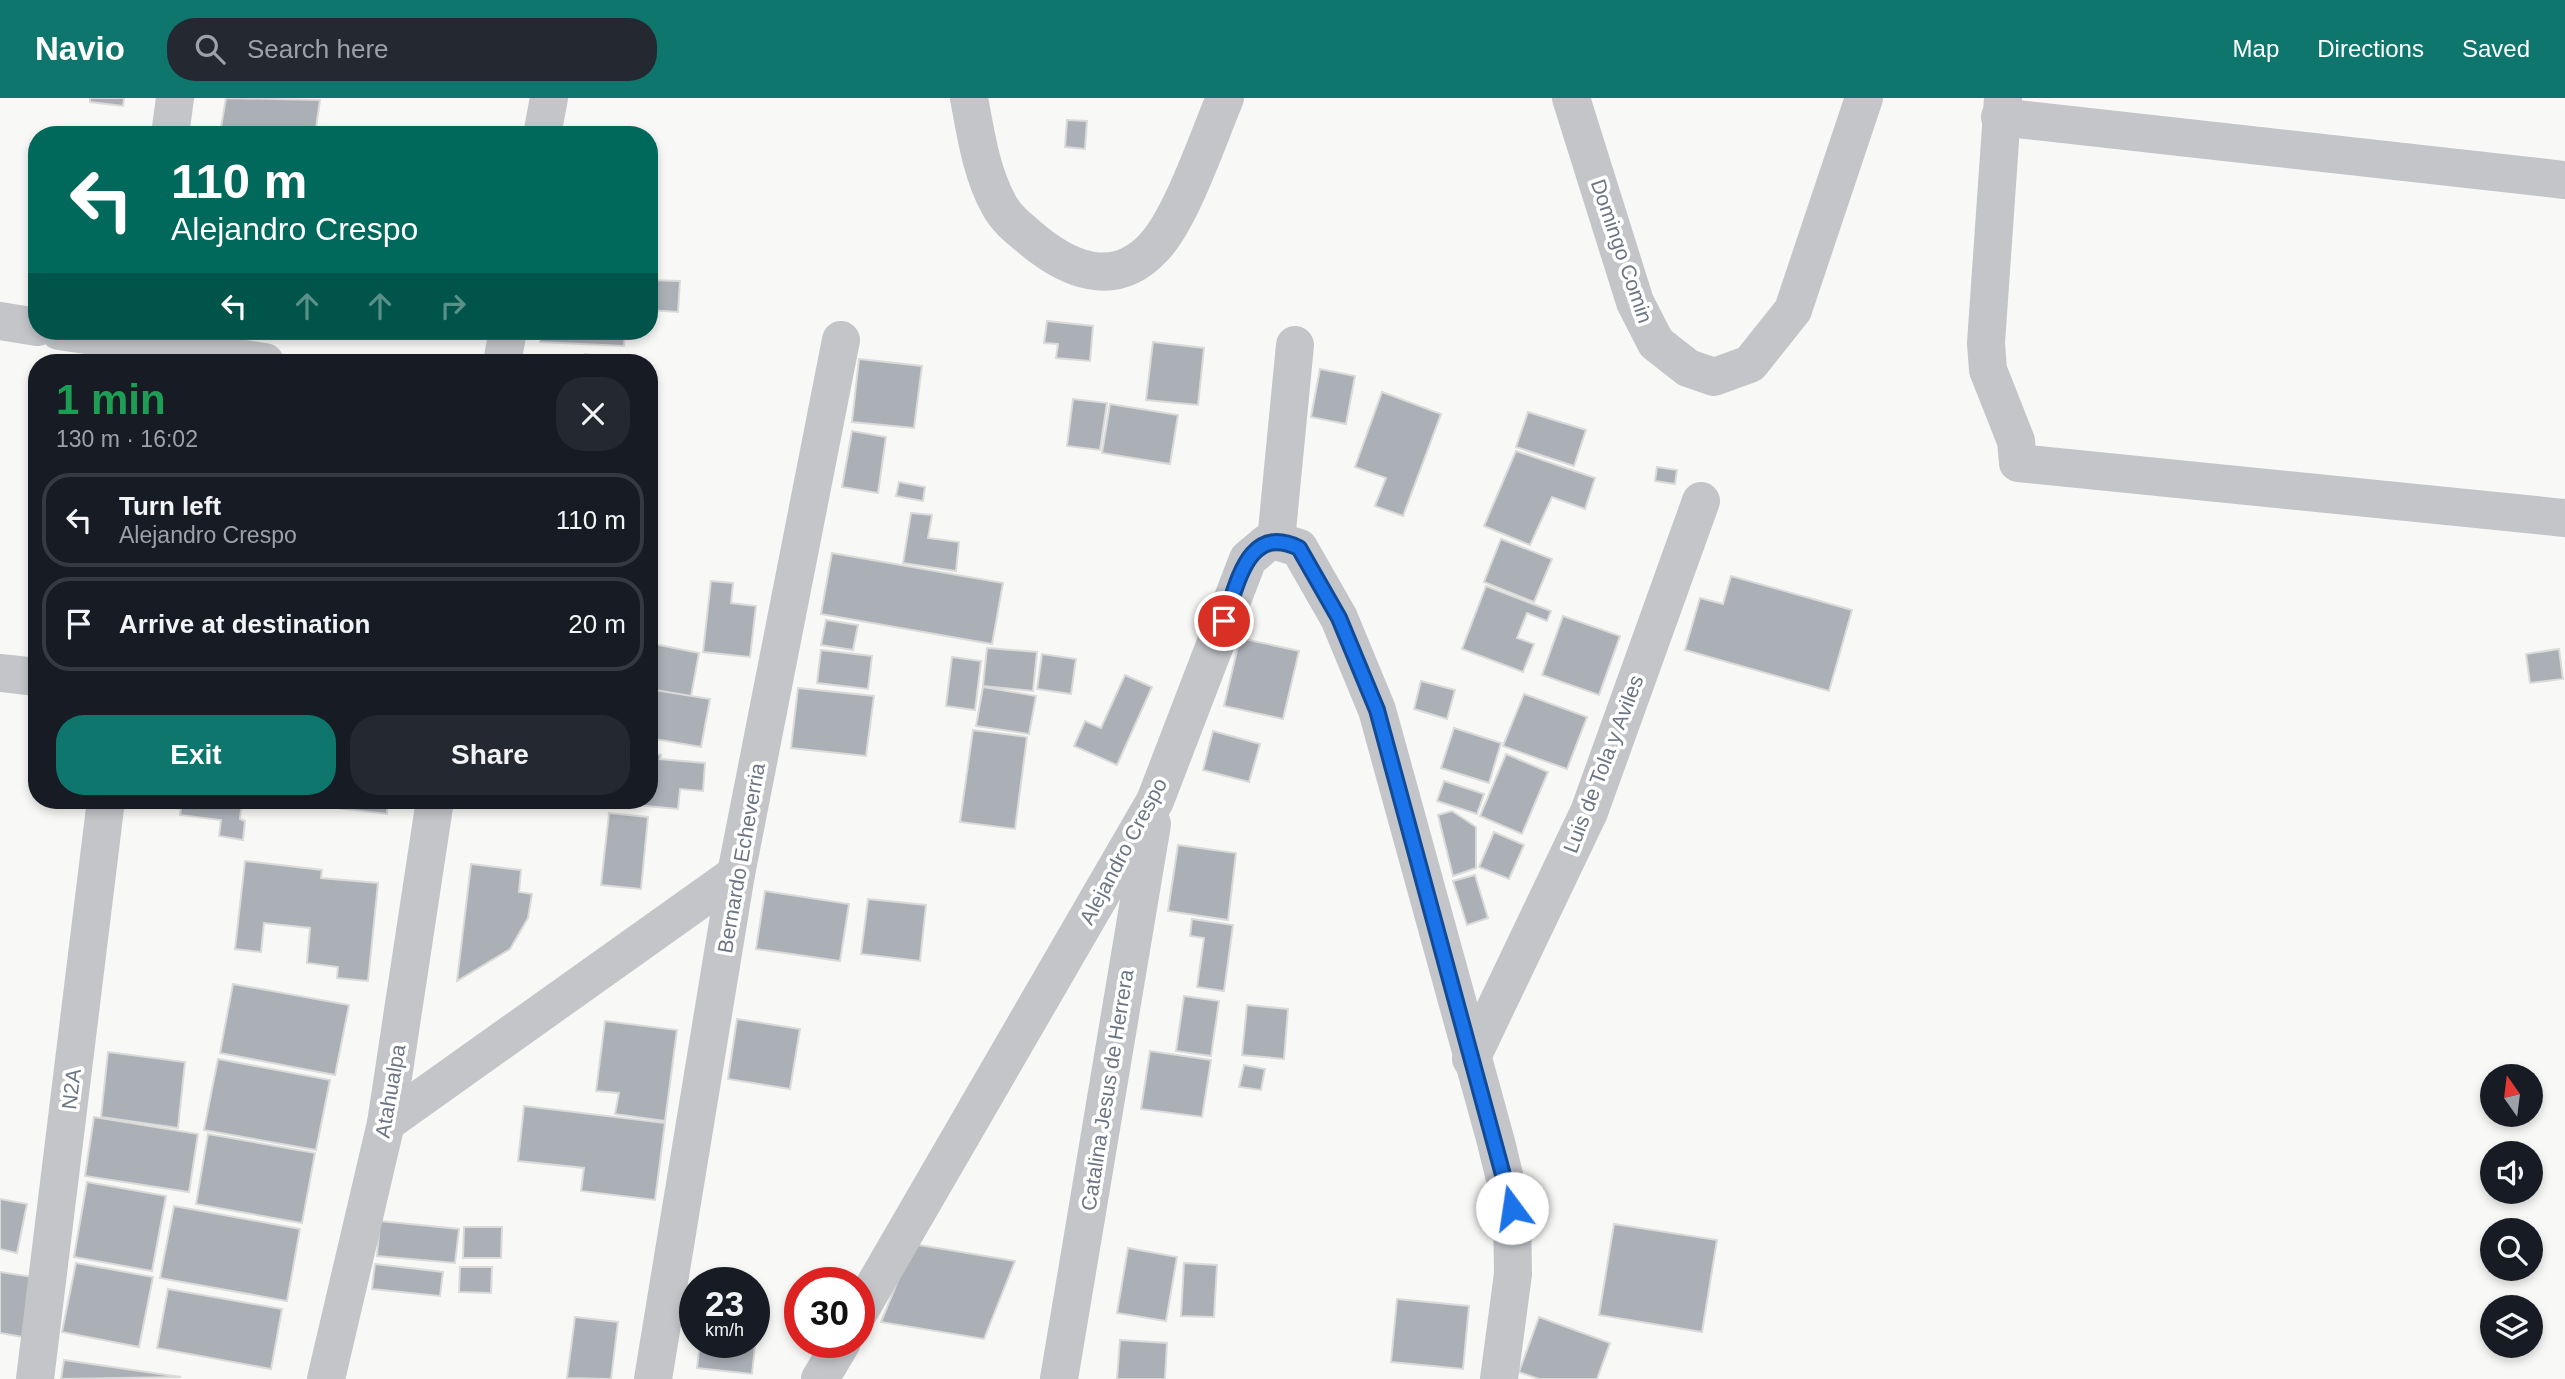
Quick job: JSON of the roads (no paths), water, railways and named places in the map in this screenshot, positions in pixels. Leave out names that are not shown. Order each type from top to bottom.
[{"type":"street","points":[[171,126],[175,98]]},
{"type":"street","points":[[544,126],[549,98]]},
{"type":"street","points":[[969,98],[979,157],[1001,209],[1044,250],[1077,269],[1103,271],[1130,267],[1155,247],[1174,217],[1225,98]]},
{"type":"street","name":"Domingo Comin","points":[[1571,98],[1635,302],[1656,343],[1688,368],[1714,377],[1750,364],[1793,310],[1864,98]]},
{"type":"street","points":[[2565,180],[2001,108],[1986,343],[1988,370],[2016,440],[2018,463],[2565,518]]},
{"type":"street","points":[[0,321],[28,326]]},
{"type":"street","points":[[157,340],[226,354]]},
{"type":"street","name":"Bernardo Echeverria","points":[[653,1379],[736,874],[841,340]]},
{"type":"street","points":[[1295,345],[1276,541],[1299,548],[1310,562],[1339,618],[1377,710],[1512,1208],[1513,1274],[1499,1379]]},
{"type":"street","name":"Luis de Tola y Aviles","points":[[1471,1059],[1589,812],[1701,501]]},
{"type":"street","name":"Alejandro Crespo","points":[[875,1284],[1155,801],[1248,559],[1259,547],[1276,541]]},
{"type":"street","points":[[0,673],[28,676]]},
{"type":"street","name":"Catalina Jesus de Herrera","points":[[1059,1379],[1155,801]]},
{"type":"street","name":"N2A","points":[[35,1379],[105,809]]},
{"type":"street","name":"Atahualpa","points":[[326,1379],[386,1123],[434,809]]},
{"type":"street","points":[[386,1123],[736,874]]},
{"type":"street","points":[[820,1379],[832,1358]]}]
